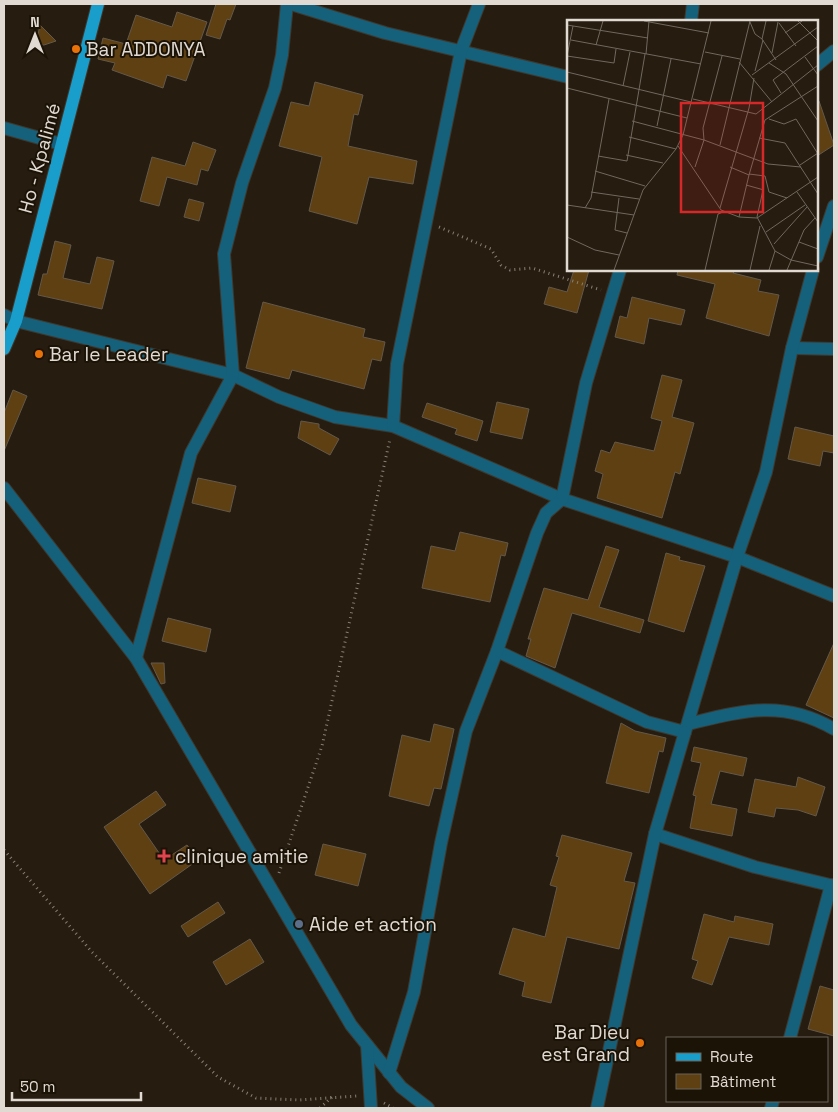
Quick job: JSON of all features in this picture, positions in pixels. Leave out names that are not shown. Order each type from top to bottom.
[{"type":"main road","name":"Ho - Kpalimé","points":[[4,349],[16,321],[98,4]]},
{"type":"street","points":[[136,658],[191,452],[233,375],[224,254],[242,183],[275,88],[289,4],[386,33],[567,77]]},
{"type":"street","points":[[393,426],[397,364],[461,52],[479,4]]},
{"type":"street","points":[[691,20],[694,4]]},
{"type":"street","points":[[818,63],[834,51]]},
{"type":"street","points":[[4,128],[61,144]]},
{"type":"street","points":[[818,254],[834,206]]},
{"type":"street","points":[[389,1073],[414,992],[441,843],[466,731],[497,651],[537,533],[546,513],[562,499],[586,383],[620,271]]},
{"type":"street","points":[[597,1108],[655,834],[737,556],[766,472],[792,348],[813,271]]},
{"type":"street","points":[[4,315],[16,321],[233,375],[279,397],[335,417],[393,426],[562,499],[737,556],[834,596]]},
{"type":"street","points":[[792,348],[834,349]]},
{"type":"street","points":[[4,488],[136,658],[351,1025],[401,1087],[426,1108]]},
{"type":"street","points":[[497,651],[647,722],[686,728],[745,710],[774,710],[808,716],[834,729]]},
{"type":"street","points":[[655,834],[755,867],[833,886],[790,1037]]},
{"type":"street","points":[[367,1044],[370,1102]]},
{"type":"path","points":[[427,222],[491,249],[501,265],[510,270],[532,268],[613,294]]},
{"type":"path","points":[[273,890],[322,746],[393,426]]},
{"type":"path","points":[[4,850],[92,952],[218,1078],[256,1098],[299,1100],[332,1097],[370,1102],[393,1108]]},
{"type":"path","points":[[320,1108],[332,1097]]},
{"type":"building","points":[[216,4],[236,4],[230,20],[227,19],[220,39],[206,35]]},
{"type":"building","points":[[177,12],[207,22],[186,81],[167,75],[163,88],[112,70],[115,63],[98,59],[103,38],[126,44],[136,15],[172,27]]},
{"type":"building","points":[[40,25],[56,41],[44,45],[36,44]]},
{"type":"building","points":[[315,82],[363,95],[358,115],[354,114],[348,146],[417,161],[413,184],[369,177],[357,224],[309,211],[322,157],[279,146],[291,102],[309,106]]},
{"type":"building","points":[[818,101],[819,101],[834,145],[818,155]]},
{"type":"building","points":[[193,142],[216,150],[208,171],[201,169],[197,185],[167,177],[159,206],[140,201],[152,157],[185,166]]},
{"type":"building","points":[[189,199],[204,203],[199,221],[184,217]]},
{"type":"building","points":[[55,241],[71,245],[63,278],[90,284],[97,257],[114,261],[102,309],[38,295],[43,274],[47,274]]},
{"type":"building","points":[[574,271],[589,271],[577,313],[544,304],[549,287],[567,292]]},
{"type":"building","points":[[678,271],[735,271],[733,273],[761,280],[758,291],[779,295],[769,336],[706,318],[715,284],[677,275]]},
{"type":"building","points":[[632,297],[685,310],[681,325],[649,318],[644,344],[615,337],[620,316],[627,318]]},
{"type":"building","points":[[263,302],[365,329],[363,337],[385,342],[381,361],[372,359],[364,389],[292,370],[289,379],[246,368]]},
{"type":"building","points":[[662,375],[682,380],[672,417],[694,423],[680,474],[675,472],[662,518],[597,498],[603,474],[595,471],[601,450],[610,453],[615,442],[654,451],[662,421],[651,418]]},
{"type":"building","points":[[13,390],[27,396],[4,451],[4,413]]},
{"type":"building","points":[[497,402],[529,409],[522,439],[490,432]]},
{"type":"building","points":[[427,403],[483,421],[477,441],[455,434],[457,429],[422,417]]},
{"type":"building","points":[[301,421],[319,424],[319,428],[339,439],[330,455],[298,438]]},
{"type":"building","points":[[795,427],[834,436],[834,453],[823,451],[820,466],[788,459]]},
{"type":"building","points":[[198,478],[236,486],[230,512],[192,503]]},
{"type":"building","points":[[460,532],[508,543],[505,556],[501,555],[490,602],[422,588],[431,546],[455,551]]},
{"type":"building","points":[[606,546],[619,550],[599,607],[644,620],[640,633],[572,613],[555,668],[526,656],[531,639],[528,639],[544,588],[588,600]]},
{"type":"building","points":[[666,553],[680,557],[679,560],[705,566],[684,632],[648,621]]},
{"type":"building","points":[[168,618],[211,629],[206,652],[162,641]]},
{"type":"building","points":[[834,643],[834,718],[806,705]]},
{"type":"building","points":[[151,663],[164,663],[165,683],[161,684]]},
{"type":"building","points":[[621,723],[635,731],[666,738],[663,752],[659,751],[649,793],[606,783]]},
{"type":"building","points":[[434,724],[454,729],[441,789],[434,788],[429,806],[389,796],[402,735],[430,742]]},
{"type":"building","points":[[694,747],[747,758],[743,776],[720,771],[711,804],[737,809],[732,836],[690,828],[696,796],[693,795],[701,763],[691,761]]},
{"type":"building","points":[[798,777],[825,787],[816,816],[798,810],[776,808],[774,817],[748,812],[755,779],[796,787]]},
{"type":"building","points":[[156,791],[166,805],[139,824],[164,860],[187,845],[198,860],[150,894],[104,827]]},
{"type":"building","points":[[562,835],[632,853],[624,881],[635,883],[619,949],[567,937],[551,1003],[522,996],[525,982],[499,974],[513,928],[545,937],[557,887],[550,885],[559,857],[556,856]]},
{"type":"building","points":[[323,844],[366,854],[358,886],[315,875]]},
{"type":"building","points":[[218,902],[225,913],[188,937],[181,926]]},
{"type":"building","points":[[704,914],[734,922],[735,916],[773,924],[769,945],[729,937],[712,985],[692,978],[698,961],[692,959]]},
{"type":"building","points":[[250,939],[264,962],[226,985],[213,962]]},
{"type":"building","points":[[820,986],[834,990],[834,1036],[808,1029]]},
{"type":"place","name":"Bar ADDONYA","points":[[76,49]]},
{"type":"place","name":"Bar le Leader","points":[[39,354]]},
{"type":"place","name":"clinique amitie","points":[[164,856]]},
{"type":"place","name":"Aide et action","points":[[299,924]]},
{"type":"place","name":"Bar Dieu est Grand","points":[[640,1043]]}]
